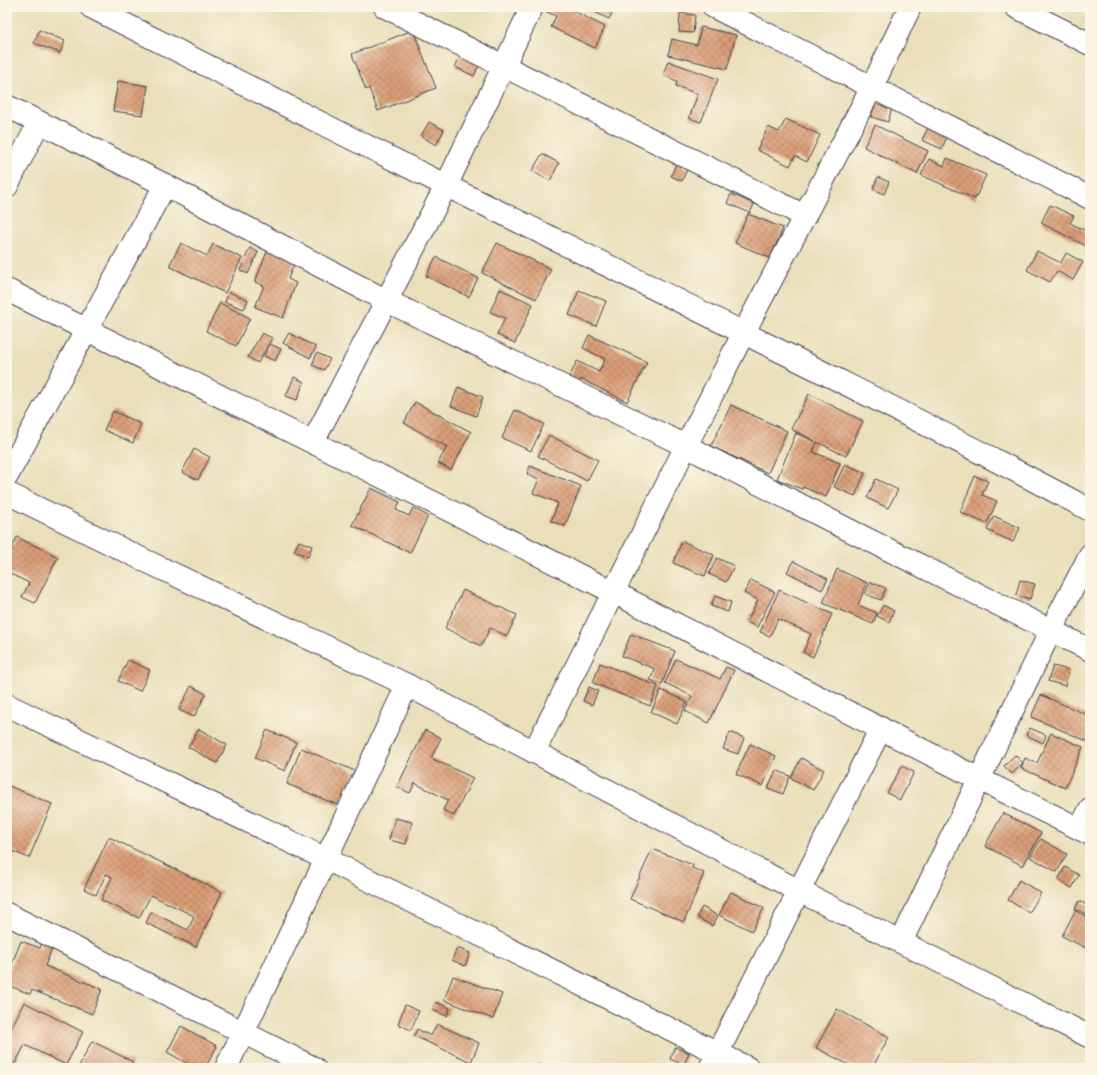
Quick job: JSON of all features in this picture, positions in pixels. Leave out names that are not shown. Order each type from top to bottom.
[{"type":"street","points":[[91,7],[446,186],[744,332],[1013,469],[1090,510]]},
{"type":"street","points":[[385,7],[805,216]]},
{"type":"street","points":[[313,442],[446,186],[532,7]]},
{"type":"street","points":[[714,7],[1090,198]]},
{"type":"street","points":[[534,752],[686,446],[872,87],[910,7]]},
{"type":"street","points":[[1016,7],[1090,44]]},
{"type":"street","points":[[7,106],[165,185],[387,301],[686,446],[847,529],[1090,650]]},
{"type":"street","points":[[7,186],[39,122]]},
{"type":"street","points":[[7,476],[165,185]]},
{"type":"street","points":[[7,290],[613,592],[979,779],[1085,831],[1090,809]]},
{"type":"street","points":[[7,493],[407,685],[799,891],[1090,1037]]},
{"type":"street","points":[[901,942],[1051,630],[1090,555]]},
{"type":"street","points":[[226,1068],[407,685]]},
{"type":"street","points":[[7,705],[326,859],[602,995],[714,1061],[748,1068]]},
{"type":"street","points":[[714,1061],[881,728]]},
{"type":"street","points":[[7,914],[314,1068]]},
{"type":"building","points":[[547,7],[566,7],[605,27],[595,48],[551,27],[556,16],[545,11]]},
{"type":"building","points":[[584,7],[615,7],[609,19]]},
{"type":"building","points":[[680,13],[695,15],[693,33],[679,32]]},
{"type":"building","points":[[701,27],[736,35],[727,69],[668,55],[672,39],[697,45]]},
{"type":"building","points":[[39,30],[65,41],[60,53],[34,43]]},
{"type":"building","points":[[413,30],[436,88],[378,111],[369,88],[366,90],[352,54]]},
{"type":"building","points":[[461,54],[480,63],[474,76],[455,67]]},
{"type":"building","points":[[668,61],[718,79],[701,122],[689,118],[698,94],[676,86],[677,81],[663,75]]},
{"type":"building","points":[[118,81],[148,86],[143,115],[113,111]]},
{"type":"building","points":[[876,99],[893,104],[888,122],[871,117]]},
{"type":"building","points":[[786,119],[820,135],[807,162],[795,156],[790,166],[757,150],[768,127],[779,132]]},
{"type":"building","points":[[429,122],[444,130],[436,145],[421,136]]},
{"type":"building","points":[[875,125],[928,151],[917,174],[864,147]]},
{"type":"building","points":[[928,128],[947,136],[942,149],[922,140]]},
{"type":"building","points":[[542,154],[559,163],[550,181],[532,171]]},
{"type":"building","points":[[947,158],[986,175],[975,199],[921,175],[929,159],[944,166]]},
{"type":"building","points":[[676,164],[687,169],[682,181],[671,176]]},
{"type":"building","points":[[878,177],[889,182],[884,194],[873,189]]},
{"type":"building","points":[[731,194],[754,204],[750,213],[727,203]]},
{"type":"building","points":[[1050,205],[1074,216],[1070,223],[1090,233],[1090,248],[1041,223]]},
{"type":"building","points":[[748,214],[783,228],[770,258],[735,243]]},
{"type":"building","points":[[181,243],[207,256],[213,244],[242,258],[225,293],[169,266]]},
{"type":"building","points":[[497,243],[551,269],[536,299],[482,273]]},
{"type":"building","points":[[250,248],[258,252],[248,274],[240,270]]},
{"type":"building","points":[[268,249],[296,259],[288,279],[296,283],[283,318],[255,307],[264,286],[255,282]]},
{"type":"building","points":[[1037,251],[1061,263],[1066,253],[1083,262],[1073,280],[1057,271],[1050,282],[1027,270]]},
{"type":"building","points":[[436,257],[478,278],[469,297],[426,276]]},
{"type":"building","points":[[500,289],[533,304],[515,343],[497,335],[505,318],[490,312]]},
{"type":"building","points":[[579,290],[606,301],[596,326],[569,315]]},
{"type":"building","points":[[229,292],[248,300],[244,309],[225,302]]},
{"type":"building","points":[[220,303],[250,318],[236,346],[206,331]]},
{"type":"building","points":[[262,333],[272,338],[258,363],[248,357]]},
{"type":"building","points":[[289,333],[316,347],[310,358],[283,343]]},
{"type":"building","points":[[589,335],[647,362],[627,402],[581,379],[577,387],[567,382],[577,361],[599,372],[605,359],[583,348]]},
{"type":"building","points":[[270,344],[281,349],[275,361],[264,356]]},
{"type":"building","points":[[317,353],[330,359],[324,370],[312,365]]},
{"type":"building","points":[[294,377],[304,382],[297,400],[286,396]]},
{"type":"building","points":[[458,387],[483,397],[476,416],[451,406]]},
{"type":"building","points":[[809,394],[863,421],[846,456],[817,442],[813,452],[840,463],[826,497],[803,487],[802,489],[777,479],[796,433],[815,441],[791,429]]},
{"type":"building","points":[[415,402],[471,432],[451,470],[438,463],[447,447],[404,423]]},
{"type":"building","points":[[731,405],[787,431],[768,473],[711,446]]},
{"type":"building","points":[[515,410],[544,424],[531,451],[502,438]]},
{"type":"building","points":[[113,411],[141,424],[133,443],[104,430]]},
{"type":"building","points":[[549,435],[598,460],[587,481],[538,456]]},
{"type":"building","points":[[194,449],[210,457],[198,480],[182,472]]},
{"type":"building","points":[[845,464],[865,473],[855,496],[834,487]]},
{"type":"building","points":[[530,466],[581,486],[565,526],[551,521],[558,503],[533,493],[539,479],[527,474]]},
{"type":"building","points":[[975,476],[988,481],[982,495],[997,501],[987,524],[960,512]]},
{"type":"building","points":[[876,479],[898,490],[888,508],[867,498]]},
{"type":"building","points":[[371,488],[400,502],[396,510],[409,516],[413,508],[428,516],[410,553],[352,525]]},
{"type":"building","points":[[994,516],[1020,528],[1013,542],[987,530]]},
{"type":"building","points":[[17,537],[58,557],[35,603],[22,597],[29,583],[7,572],[7,558]]},
{"type":"building","points":[[299,541],[312,546],[308,557],[294,551]]},
{"type":"building","points":[[682,541],[714,555],[705,576],[673,563]]},
{"type":"building","points":[[717,558],[734,566],[726,582],[709,574]]},
{"type":"building","points":[[793,561],[828,579],[822,590],[787,572]]},
{"type":"building","points":[[837,569],[867,583],[858,605],[877,613],[873,624],[823,603]]},
{"type":"building","points":[[751,580],[775,592],[757,627],[747,622],[758,600],[744,593]]},
{"type":"building","points":[[1020,580],[1035,584],[1030,599],[1016,595]]},
{"type":"building","points":[[870,582],[886,588],[881,600],[865,594]]},
{"type":"building","points":[[463,590],[517,615],[507,636],[490,628],[481,646],[445,628]]},
{"type":"building","points":[[779,590],[832,614],[813,657],[803,652],[811,634],[778,619],[770,636],[760,632]]},
{"type":"building","points":[[715,596],[731,602],[728,612],[711,606]]},
{"type":"building","points":[[883,605],[894,611],[889,622],[877,616]]},
{"type":"building","points":[[631,634],[675,651],[662,684],[650,680],[655,669],[622,656]]},
{"type":"building","points":[[676,659],[720,679],[726,667],[734,670],[709,723],[685,711],[692,696],[665,683]]},
{"type":"building","points":[[128,660],[150,670],[140,691],[118,681]]},
{"type":"building","points":[[600,663],[658,686],[650,706],[593,683]]},
{"type":"building","points":[[1053,666],[1069,670],[1065,686],[1048,681]]},
{"type":"building","points":[[191,686],[206,694],[194,717],[179,710]]},
{"type":"building","points":[[589,687],[598,691],[592,705],[583,701]]},
{"type":"building","points":[[661,690],[687,702],[677,724],[651,712]]},
{"type":"building","points":[[1041,695],[1090,716],[1089,742],[1031,717]]},
{"type":"building","points":[[1030,728],[1046,735],[1043,743],[1026,735]]},
{"type":"building","points":[[199,729],[227,745],[217,763],[188,747]]},
{"type":"building","points":[[267,730],[296,742],[285,771],[255,758]]},
{"type":"building","points":[[425,730],[441,738],[431,758],[473,778],[454,816],[443,810],[448,800],[415,783],[410,793],[397,787]]},
{"type":"building","points":[[730,732],[744,738],[738,754],[723,749]]},
{"type":"building","points":[[1051,733],[1083,747],[1065,788],[1021,768],[1025,758],[1037,763]]},
{"type":"building","points":[[750,744],[776,756],[763,786],[736,774]]},
{"type":"building","points":[[301,748],[355,771],[340,806],[287,784]]},
{"type":"building","points":[[1015,755],[1023,763],[1012,774],[1004,766]]},
{"type":"building","points":[[801,758],[824,770],[813,790],[791,778]]},
{"type":"building","points":[[902,766],[914,772],[900,800],[887,793]]},
{"type":"building","points":[[776,770],[790,776],[783,794],[768,788]]},
{"type":"building","points":[[7,785],[52,804],[29,858],[7,849]]},
{"type":"building","points":[[1003,813],[1041,833],[1023,866],[985,846]]},
{"type":"building","points":[[395,818],[412,822],[406,844],[389,840]]},
{"type":"building","points":[[109,837],[222,892],[196,947],[146,923],[151,912],[188,930],[194,916],[151,895],[139,918],[101,900],[112,877],[106,874],[96,895],[84,889]]},
{"type":"building","points":[[1041,839],[1067,854],[1057,872],[1030,857]]},
{"type":"building","points":[[652,849],[693,865],[692,868],[704,873],[684,922],[630,899]]},
{"type":"building","points":[[1065,867],[1079,875],[1072,888],[1058,880]]},
{"type":"building","points":[[1019,880],[1041,893],[1029,913],[1008,900]]},
{"type":"building","points":[[731,892],[764,908],[752,931],[719,915]]},
{"type":"building","points":[[1079,901],[1090,906],[1090,916],[1075,909]]},
{"type":"building","points":[[702,907],[718,916],[712,926],[697,917]]},
{"type":"building","points":[[1075,911],[1090,918],[1090,950],[1062,936]]},
{"type":"building","points":[[43,940],[54,944],[45,966],[102,989],[92,1014],[32,990],[30,994],[7,985],[7,976],[21,941],[40,948]]},
{"type":"building","points":[[457,948],[470,953],[465,966],[452,960]]},
{"type":"building","points":[[453,976],[502,994],[493,1019],[444,1000]]},
{"type":"building","points":[[24,1002],[83,1032],[66,1065],[25,1045],[13,1067],[7,1064],[7,1037]]},
{"type":"building","points":[[436,1002],[450,1008],[447,1016],[432,1010]]},
{"type":"building","points":[[405,1005],[419,1011],[411,1030],[398,1024]]},
{"type":"building","points":[[837,1009],[889,1037],[872,1068],[855,1068],[816,1048]]},
{"type":"building","points":[[437,1024],[479,1043],[471,1062],[414,1036],[417,1029],[431,1036]]},
{"type":"building","points":[[181,1026],[217,1046],[205,1068],[195,1068],[167,1052]]},
{"type":"building","points":[[92,1041],[133,1062],[130,1068],[78,1068]]},
{"type":"building","points":[[675,1047],[689,1053],[684,1065],[670,1059]]},
{"type":"building","points":[[538,1064],[547,1068],[537,1068]]}]
